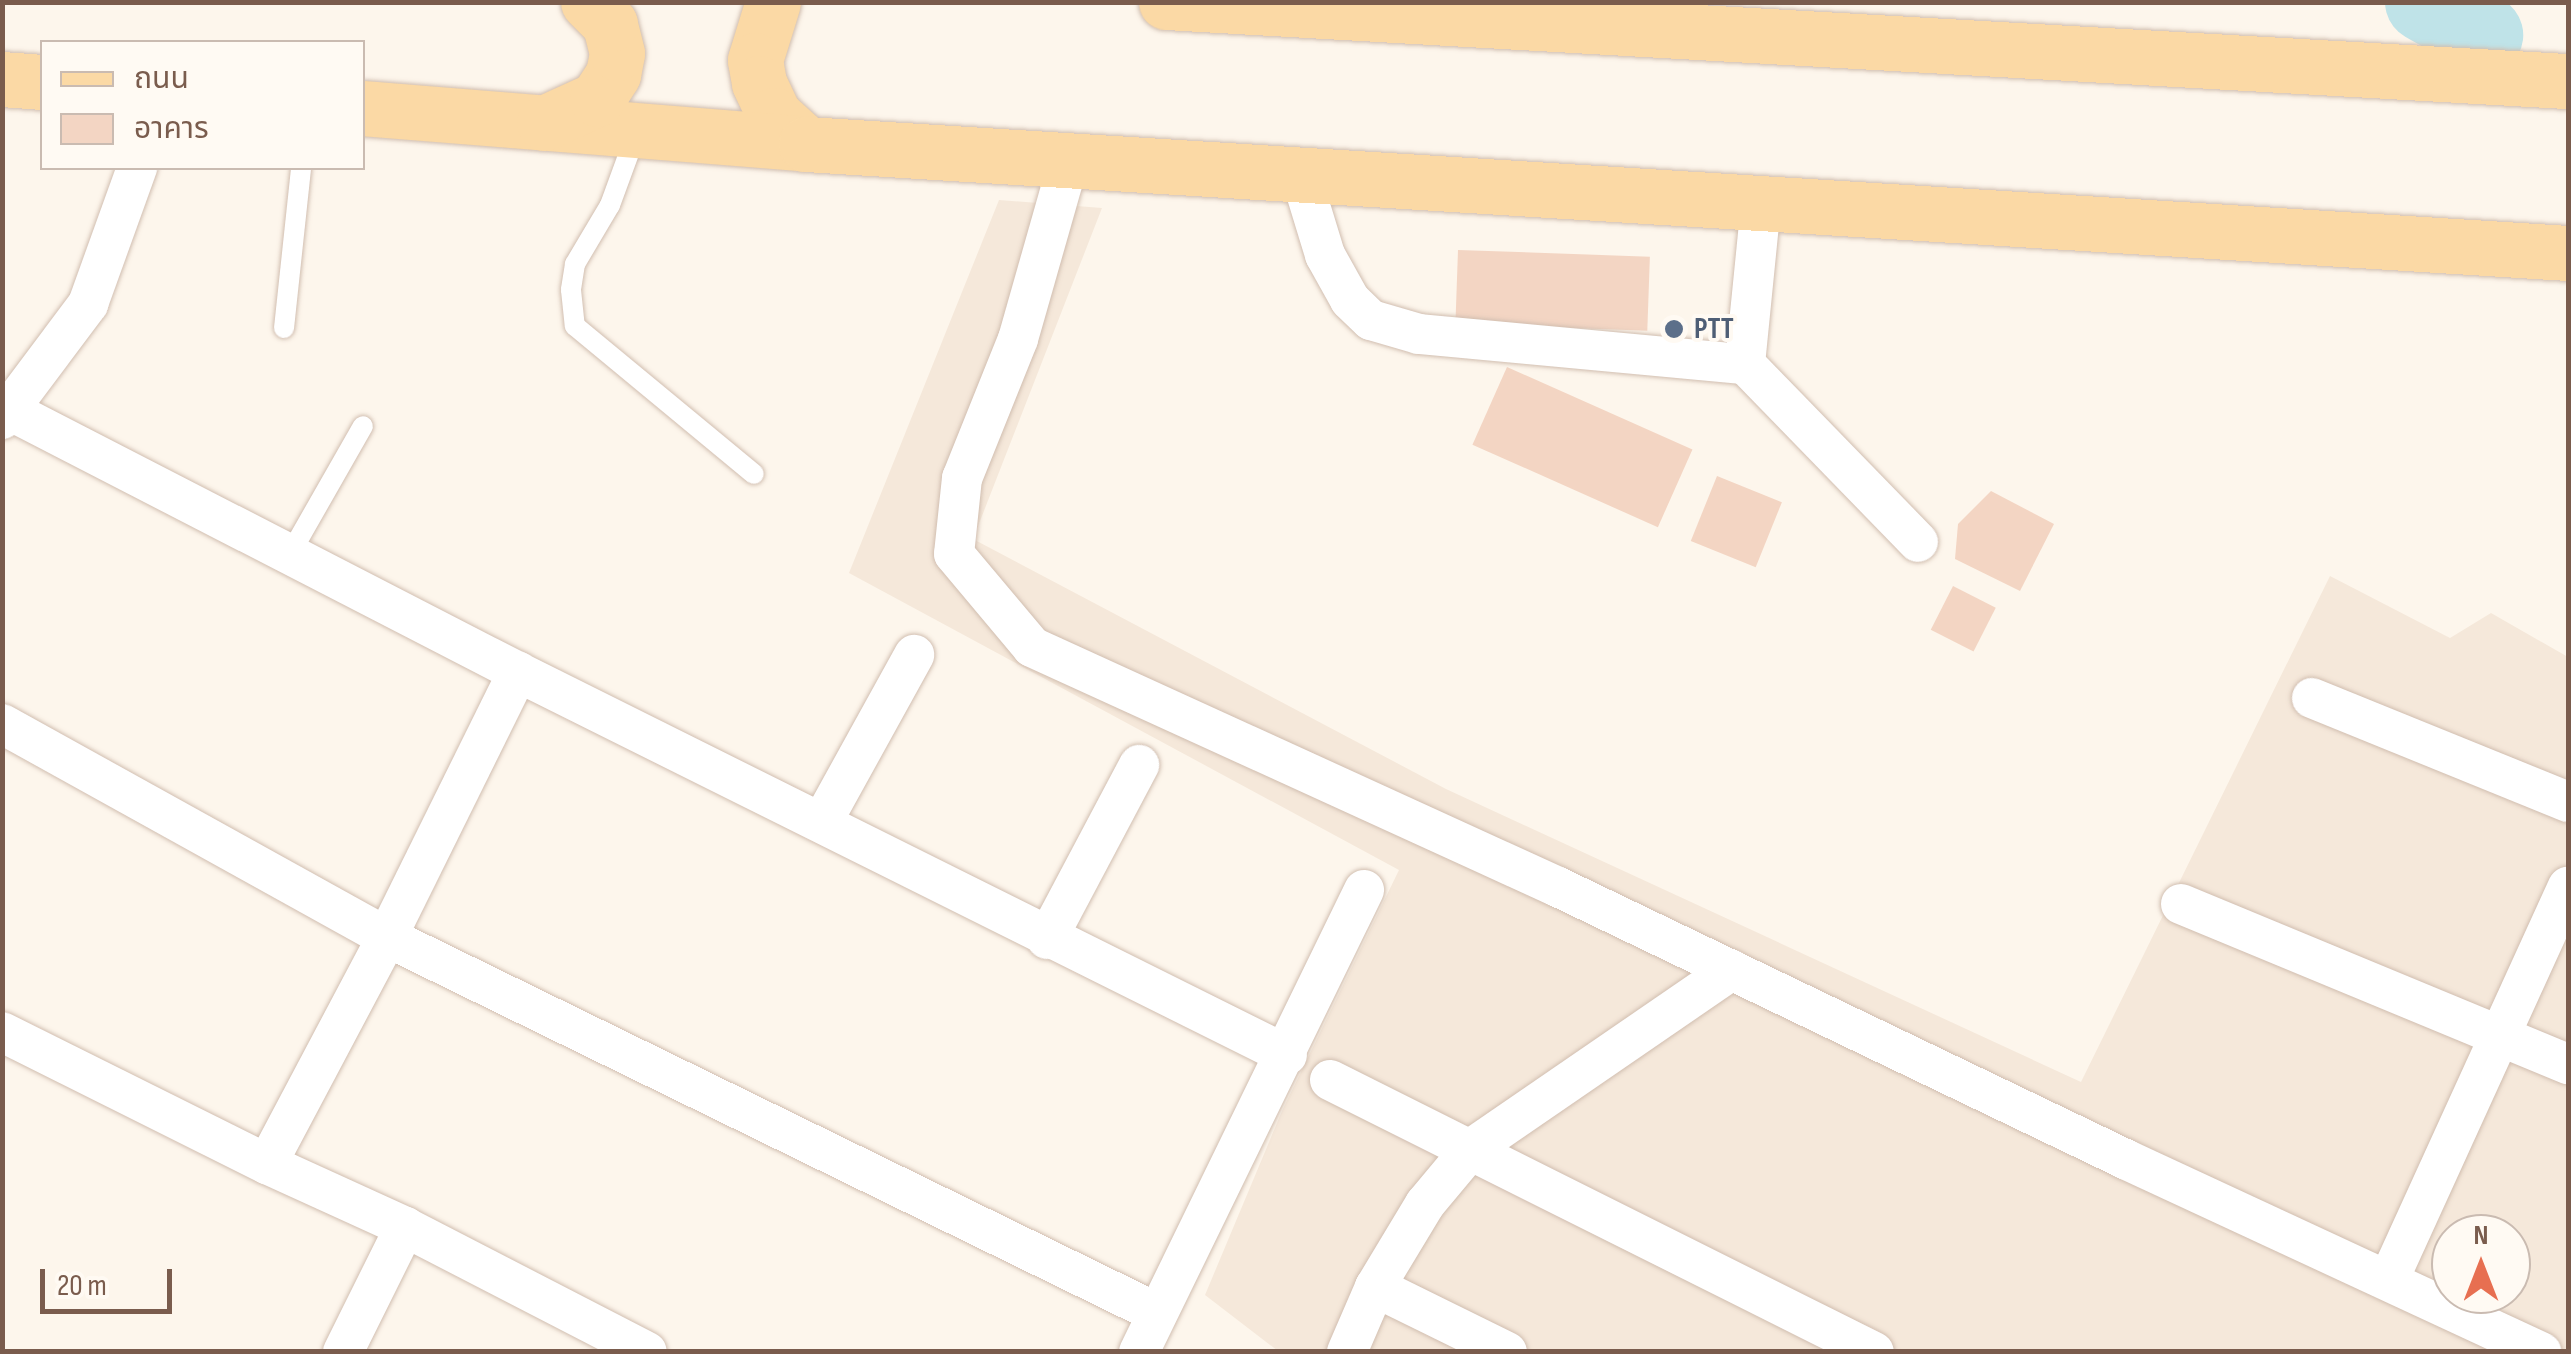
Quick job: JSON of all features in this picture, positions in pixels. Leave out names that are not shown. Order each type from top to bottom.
[{"type":"main road","points":[[544,123],[597,98],[613,74],[617,53],[610,24],[588,2]]},
{"type":"main road","points":[[773,2],[755,60],[759,83],[774,115],[806,144]]},
{"type":"main road","points":[[1166,2],[1569,15],[2568,81]]},
{"type":"main road","points":[[2,79],[40,82]]},
{"type":"main road","points":[[365,108],[806,144],[2568,253]]},
{"type":"street","points":[[1069,160],[1018,340],[962,478],[954,554],[1032,647],[1731,970],[2124,1159],[2541,1352]]},
{"type":"street","points":[[137,170],[88,304],[7,415],[822,822],[1047,939],[1286,1054]]},
{"type":"street","points":[[1300,173],[1326,255],[1350,300],[1371,320],[1419,334],[1746,364],[1918,542]]},
{"type":"street","points":[[1746,364],[1761,205]]},
{"type":"street","points":[[822,822],[914,655]]},
{"type":"street","points":[[267,1164],[387,938],[518,672]]},
{"type":"street","points":[[2312,698],[2568,802]]},
{"type":"street","points":[[2,724],[387,938],[1157,1313]]},
{"type":"street","points":[[1047,939],[1139,765]]},
{"type":"street","points":[[2389,1279],[2568,887]]},
{"type":"street","points":[[1139,1352],[1364,890]]},
{"type":"street","points":[[2180,904],[2568,1064]]},
{"type":"street","points":[[1346,1352],[1375,1287],[1425,1204],[1471,1149],[1731,970]]},
{"type":"street","points":[[2,1032],[267,1164],[405,1227],[647,1352]]},
{"type":"street","points":[[1330,1080],[1874,1352]]},
{"type":"street","points":[[343,1352],[405,1227]]},
{"type":"street","points":[[1375,1287],[1507,1352]]},
{"type":"lane","points":[[637,132],[610,206],[574,264],[574,326],[754,474]]},
{"type":"lane","points":[[284,328],[301,170]]},
{"type":"lane","points":[[290,554],[363,426]]},
{"type":"shaded area","points":[[999,200],[1102,208],[973,539],[1446,789],[2081,1082],[2330,576],[2450,638],[2491,613],[2568,657],[2568,1351],[1278,1351],[1205,1295],[1282,1111],[1399,870],[849,573]]},
{"type":"building","points":[[1458,250],[1650,257],[1647,331],[1455,324]]},
{"type":"building","points":[[1507,367],[1692,450],[1658,527],[1472,445]]},
{"type":"building","points":[[1717,476],[1782,502],[1756,567],[1691,541]]},
{"type":"building","points":[[1991,491],[2054,524],[2020,591],[1955,559],[1958,524]]},
{"type":"building","points":[[1953,586],[1996,608],[1974,651],[1931,630]]},
{"type":"waterway","points":[[2425,2],[2483,35]]},
{"type":"place","name":"PTT","points":[[1674,329]]}]
